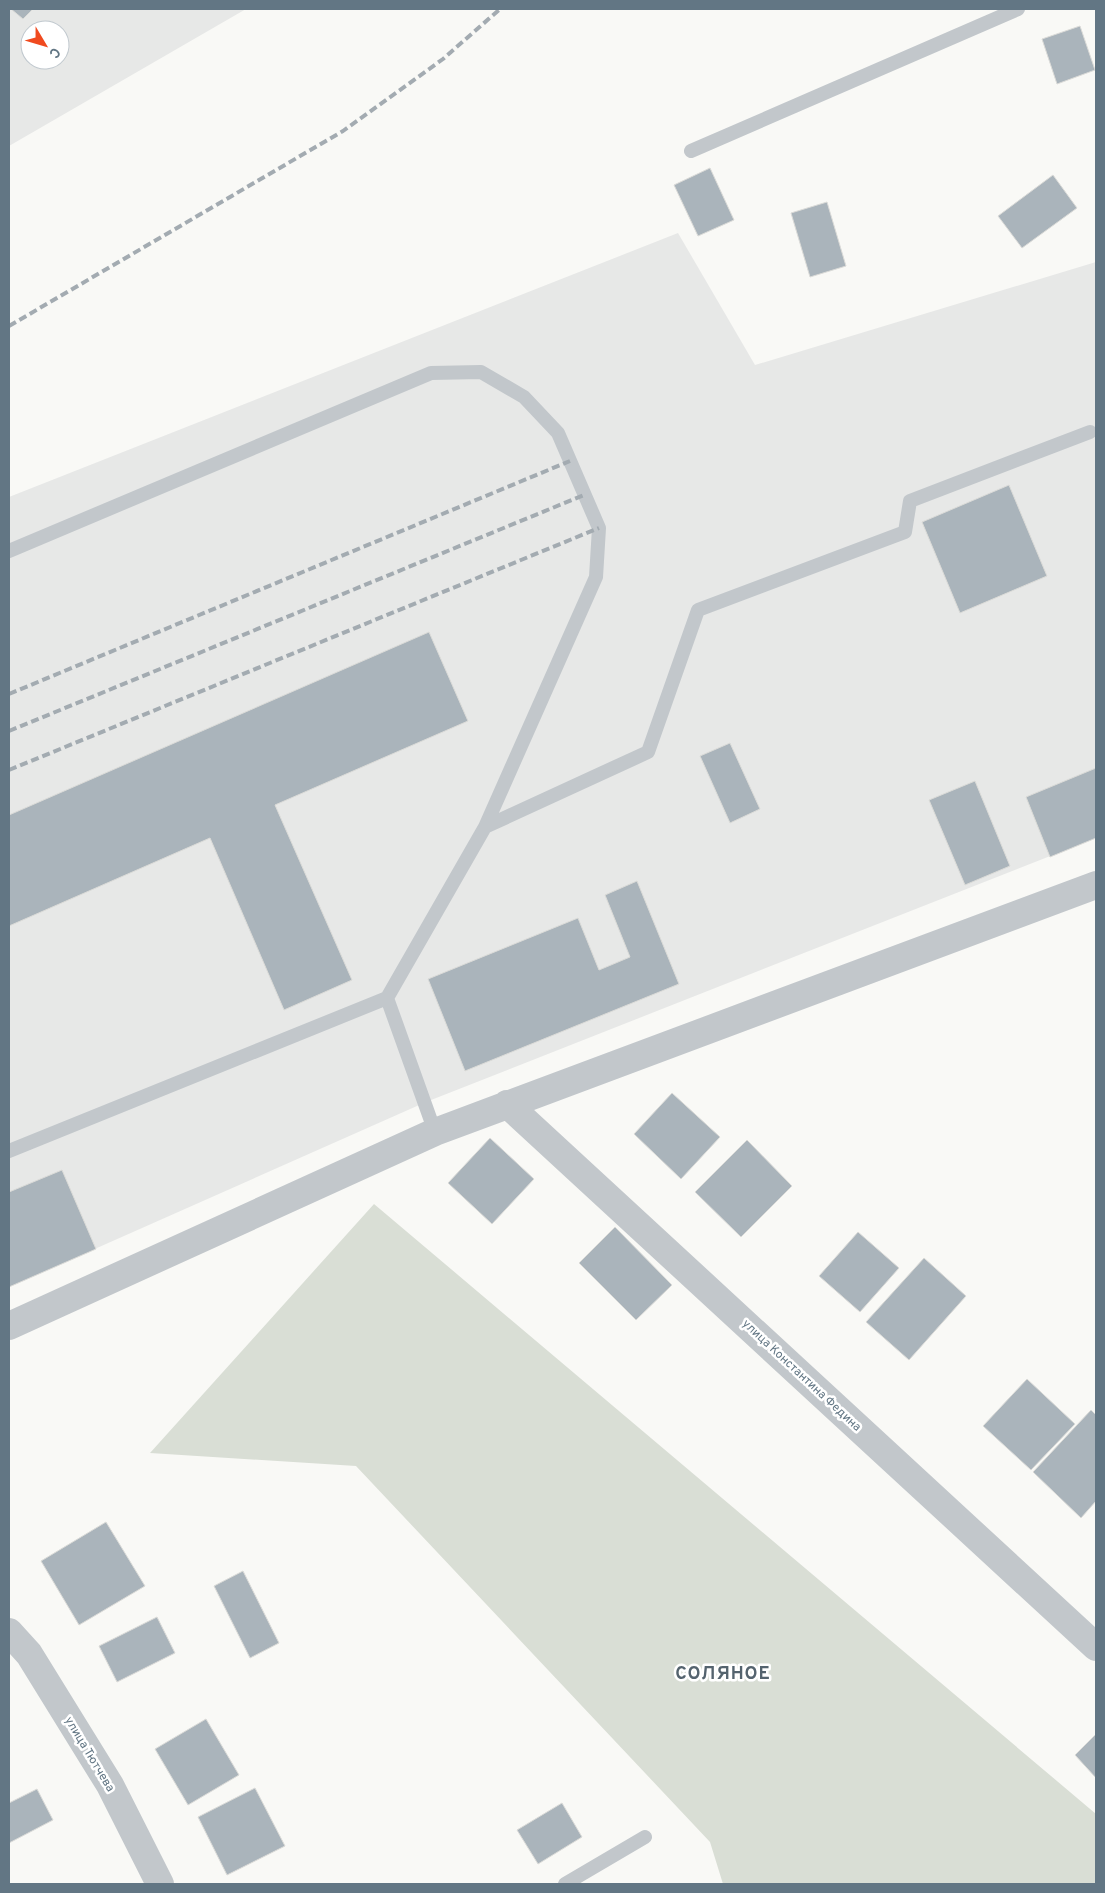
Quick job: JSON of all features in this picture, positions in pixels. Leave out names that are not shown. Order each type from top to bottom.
[{"type":"street","points":[[9,1326],[435,1132],[1096,884]]},
{"type":"street","name":"улица Константина Федина","points":[[507,1104],[1096,1647]]},
{"type":"street","name":"улица Тютчева","points":[[9,1632],[29,1654],[110,1785],[160,1884]]},
{"type":"lane","points":[[691,150],[1018,9]]},
{"type":"lane","points":[[9,551],[432,373],[481,372],[524,398],[558,433],[599,528],[596,577],[485,826],[388,998],[9,1151]]},
{"type":"lane","points":[[485,826],[648,752],[698,610],[905,532],[910,501],[1090,432]]},
{"type":"lane","points":[[388,998],[435,1132]]},
{"type":"lane","points":[[565,1884],[645,1837]]},
{"type":"shaded area","points":[[9,9],[246,9],[9,146]]},
{"type":"shaded area","points":[[678,233],[755,365],[1096,262],[1096,838],[426,1102],[9,1287],[9,497]]},
{"type":"shaded area","points":[[374,1204],[1096,1814],[1096,1884],[723,1884],[710,1842],[356,1466],[150,1453]]},
{"type":"building","points":[[11,9],[33,9],[23,19]]},
{"type":"building","points":[[1080,26],[1095,70],[1057,84],[1042,39]]},
{"type":"building","points":[[710,168],[734,220],[698,236],[674,185]]},
{"type":"building","points":[[1053,175],[1077,208],[1022,248],[998,216]]},
{"type":"building","points":[[827,202],[846,266],[810,277],[791,213]]},
{"type":"building","points":[[1009,485],[1047,576],[960,613],[922,522]]},
{"type":"building","points":[[429,632],[468,721],[275,805],[352,980],[284,1010],[210,838],[9,926],[9,815]]},
{"type":"building","points":[[730,743],[760,809],[730,823],[700,756]]},
{"type":"building","points":[[1096,768],[1096,838],[1050,857],[1026,797]]},
{"type":"building","points":[[975,781],[1010,866],[965,885],[929,800]]},
{"type":"building","points":[[637,881],[679,984],[465,1071],[428,979],[578,918],[599,970],[630,957],[605,895]]},
{"type":"building","points":[[672,1093],[720,1137],[681,1179],[634,1134]]},
{"type":"building","points":[[490,1138],[534,1179],[492,1224],[448,1183]]},
{"type":"building","points":[[747,1140],[792,1186],[741,1237],[695,1192]]},
{"type":"building","points":[[62,1170],[96,1249],[9,1287],[9,1192]]},
{"type":"building","points":[[615,1227],[672,1285],[636,1320],[579,1263]]},
{"type":"building","points":[[858,1232],[899,1268],[860,1312],[819,1276]]},
{"type":"building","points":[[924,1258],[966,1296],[909,1360],[866,1322]]},
{"type":"building","points":[[1027,1379],[1075,1424],[1031,1470],[983,1426]]},
{"type":"building","points":[[1091,1410],[1096,1415],[1096,1501],[1081,1518],[1033,1472]]},
{"type":"building","points":[[106,1522],[145,1586],[79,1625],[41,1561]]},
{"type":"building","points":[[243,1571],[279,1643],[250,1658],[214,1586]]},
{"type":"building","points":[[157,1617],[175,1653],[117,1682],[99,1646]]},
{"type":"building","points":[[206,1719],[239,1775],[188,1805],[155,1749]]},
{"type":"building","points":[[1096,1734],[1096,1778],[1075,1755]]},
{"type":"building","points":[[255,1788],[285,1846],[227,1875],[198,1817]]},
{"type":"building","points":[[37,1789],[53,1820],[9,1843],[9,1803]]},
{"type":"building","points":[[562,1803],[582,1837],[538,1864],[517,1830]]},
{"type":"railway","points":[[9,326],[343,131],[443,59],[500,9]]},
{"type":"railway","points":[[9,694],[570,461]]},
{"type":"railway","points":[[9,731],[584,495]]},
{"type":"railway","points":[[9,770],[599,528]]},
{"type":"district","name":"СОЛЯНОЕ","points":[[723,1673]]}]
